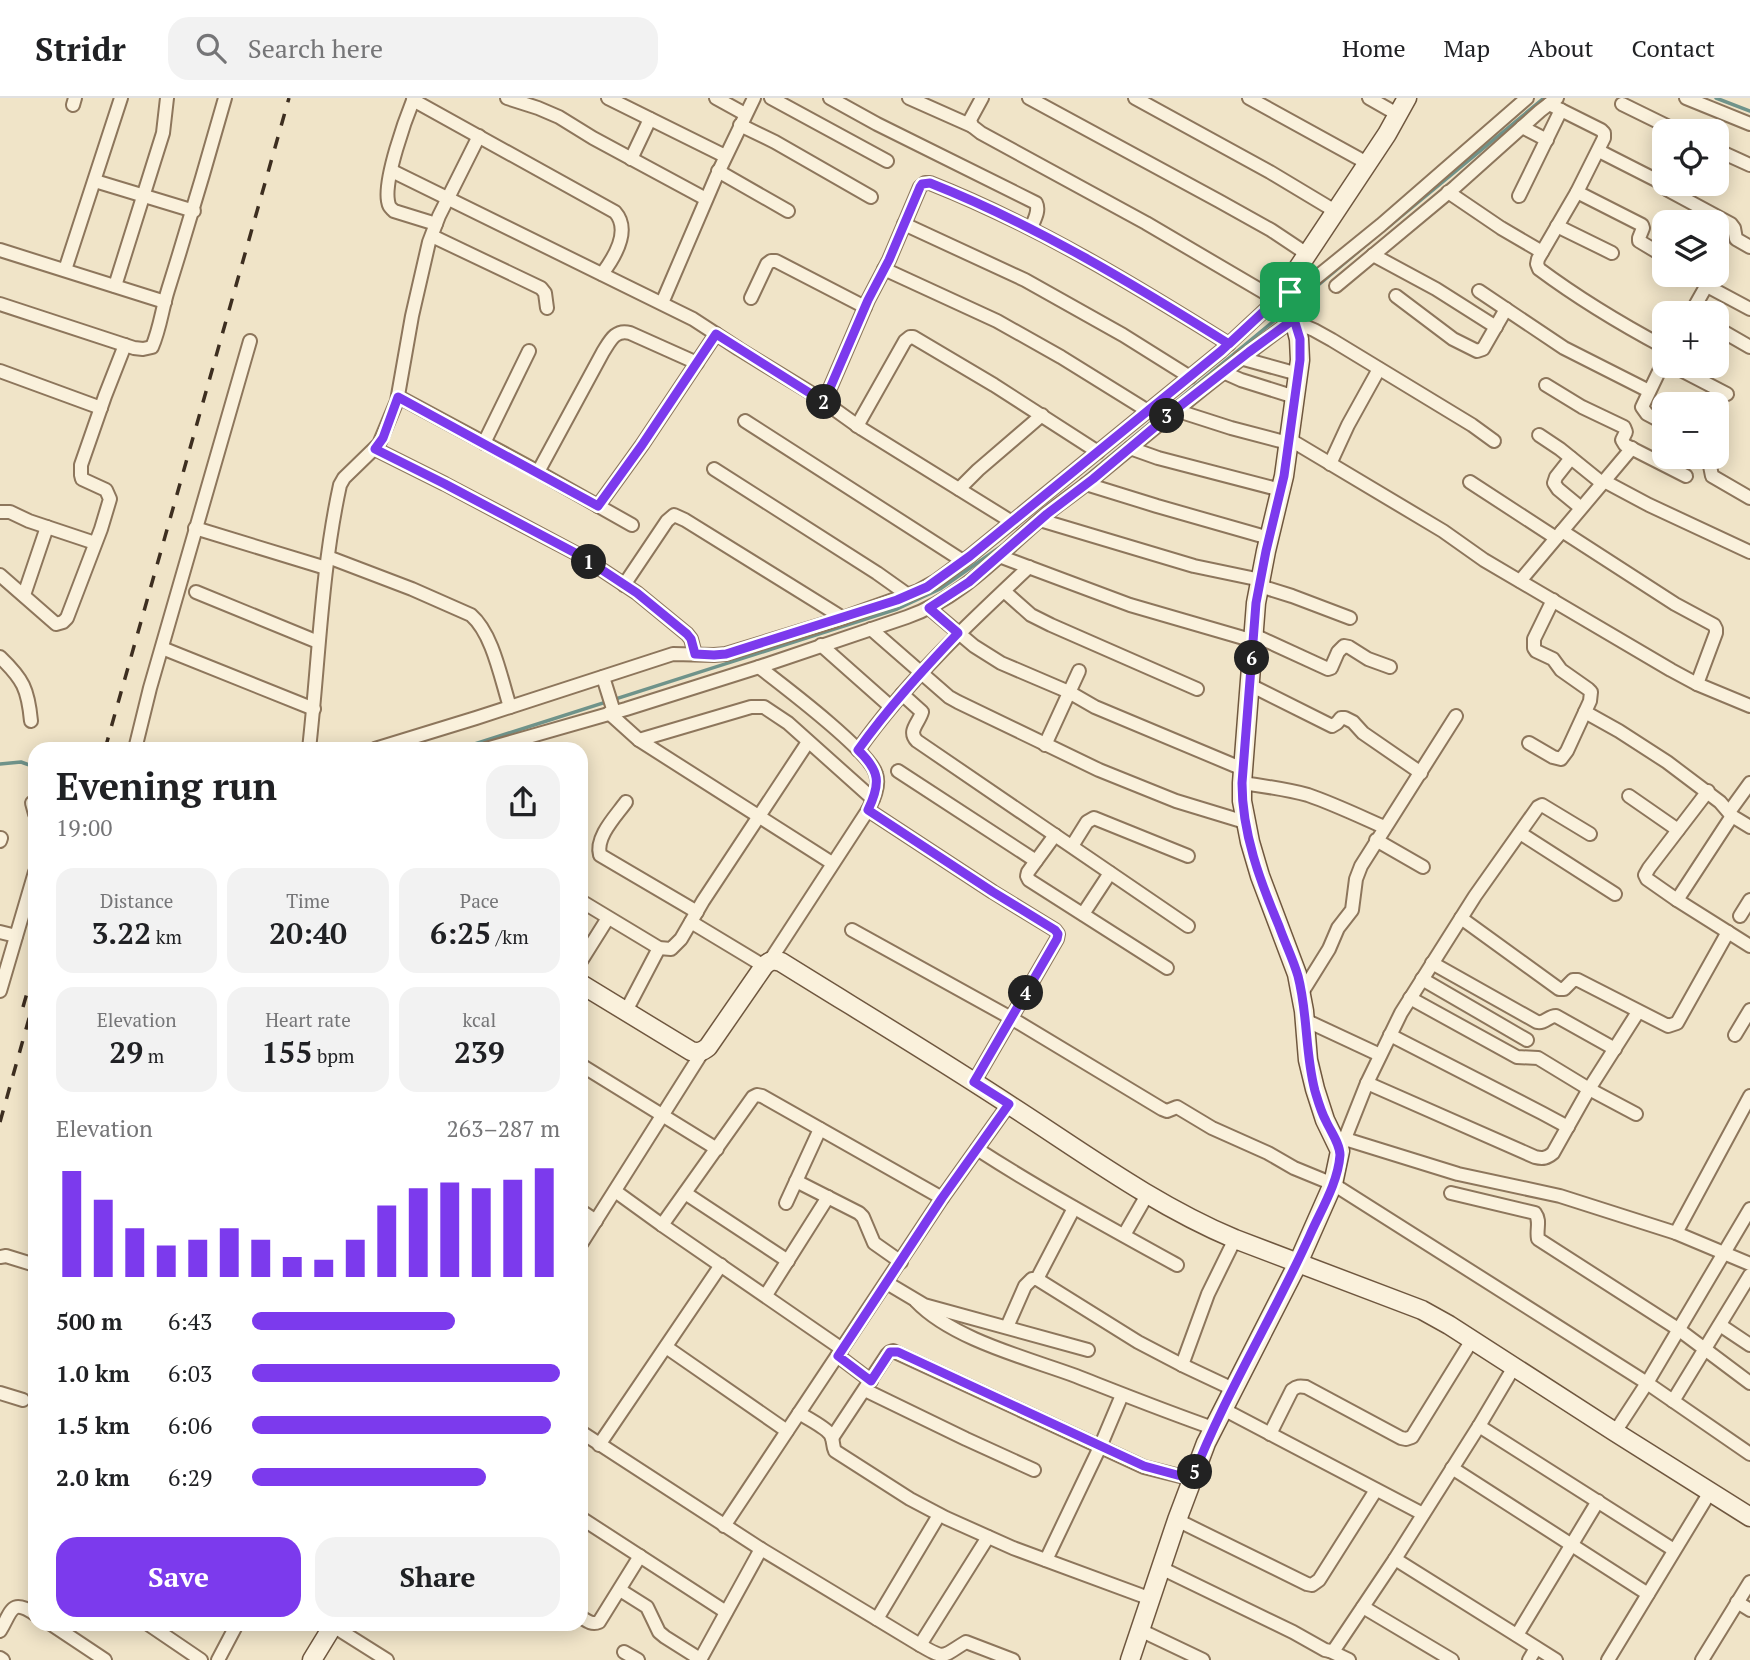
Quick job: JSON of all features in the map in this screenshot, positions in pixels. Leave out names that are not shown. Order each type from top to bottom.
[{"type":"street","points":[[65,270],[121,98]]},
{"type":"street","points":[[115,286],[163,133],[167,98]]},
{"type":"street","points":[[0,304],[125,345],[143,349],[152,347],[225,98]]},
{"type":"street","points":[[506,98],[548,112],[706,199]]},
{"type":"street","points":[[608,98],[725,156]]},
{"type":"street","points":[[716,98],[775,142],[871,197]]},
{"type":"street","points":[[662,303],[718,171],[754,98]]},
{"type":"street","points":[[771,98],[887,161]]},
{"type":"street","points":[[830,98],[1036,203],[1037,214],[1031,228]]},
{"type":"street","points":[[909,98],[972,126],[1146,223],[1287,294]]},
{"type":"street","points":[[972,126],[970,120],[982,98]]},
{"type":"street","points":[[1029,98],[1271,230],[1307,254]]},
{"type":"street","points":[[1135,98],[1335,211]]},
{"type":"street","points":[[1249,98],[1367,163]]},
{"type":"street","points":[[1368,98],[1397,114]]},
{"type":"street","points":[[1407,98],[1296,271],[1287,294],[1300,339],[1298,374],[1289,441],[1260,583],[1254,638],[1242,801],[1260,876],[1297,974],[1308,1060],[1315,1089],[1325,1120],[1342,1145],[1458,1174],[1544,1191],[1676,1233],[1750,1264]]},
{"type":"street","points":[[398,742],[673,654],[726,654],[843,618],[927,587],[1012,522],[1287,294],[1307,285],[1381,225],[1527,98]]},
{"type":"street","points":[[1686,98],[1750,124]]},
{"type":"street","points":[[547,308],[545,292],[541,288],[390,208],[388,189],[398,141],[413,99],[615,212],[621,224],[618,250],[602,274]]},
{"type":"street","points":[[1336,286],[1522,127],[1556,104]]},
{"type":"street","points":[[1519,196],[1547,140],[1556,104]]},
{"type":"street","points":[[1556,104],[1601,130],[1604,134],[1603,143],[1537,264],[1611,317],[1652,340]]},
{"type":"street","points":[[1622,104],[1653,119]]},
{"type":"street","points":[[631,159],[650,119]]},
{"type":"street","points":[[1522,127],[1547,140]]},
{"type":"street","points":[[310,742],[327,563],[340,485],[383,438],[398,397],[412,316],[434,230],[480,136]]},
{"type":"street","points":[[1599,151],[1660,182],[1668,190],[1731,224],[1736,239],[1750,247]]},
{"type":"street","points":[[1729,155],[1750,165]]},
{"type":"street","points":[[392,171],[693,319],[857,426],[1012,522]]},
{"type":"street","points":[[718,171],[788,211]]},
{"type":"street","points":[[95,181],[194,211]]},
{"type":"street","points":[[824,402],[922,184],[930,183],[968,198],[1031,228],[1147,293],[1229,344]]},
{"type":"street","points":[[1448,192],[1501,228],[1542,251]]},
{"type":"street","points":[[1577,192],[1642,225],[1639,241],[1652,249]]},
{"type":"street","points":[[904,225],[1025,280],[1123,335],[1190,377]]},
{"type":"street","points":[[1556,226],[1612,253]]},
{"type":"street","points":[[0,250],[165,302]]},
{"type":"street","points":[[1373,255],[1436,289],[1496,327]]},
{"type":"street","points":[[751,298],[767,264],[776,261],[865,307]]},
{"type":"street","points":[[884,269],[997,321],[1148,411]]},
{"type":"street","points":[[1714,287],[1750,309]]},
{"type":"street","points":[[1479,292],[1564,348],[1649,391]]},
{"type":"street","points":[[1396,296],[1453,339],[1477,351],[1483,349],[1506,309]]},
{"type":"street","points":[[506,742],[611,706],[759,667],[929,608],[960,589],[1175,410],[1294,319]]},
{"type":"street","points":[[1294,319],[1472,425],[1493,441]]},
{"type":"street","points":[[538,472],[616,333],[630,333],[697,363]]},
{"type":"street","points":[[598,506],[716,334]]},
{"type":"street","points":[[1729,335],[1750,347]]},
{"type":"street","points":[[857,426],[889,366],[910,337],[957,363],[1098,452]]},
{"type":"street","points":[[137,742],[195,528],[250,341]]},
{"type":"street","points":[[0,575],[56,624],[63,622],[75,597],[110,499],[106,491],[82,479],[80,475],[81,465],[125,345]]},
{"type":"street","points":[[484,443],[529,351]]},
{"type":"street","points":[[1240,358],[1298,374]]},
{"type":"street","points":[[1330,464],[1379,369]]},
{"type":"street","points":[[0,371],[101,408]]},
{"type":"street","points":[[1223,372],[1295,397]]},
{"type":"street","points":[[1652,416],[1643,410],[1643,403],[1656,378]]},
{"type":"street","points":[[1696,378],[1723,392]]},
{"type":"street","points":[[1546,385],[1582,407],[1624,427],[1626,432],[1623,442],[1686,476]]},
{"type":"street","points":[[398,397],[632,525]]},
{"type":"street","points":[[1175,410],[1231,428],[1289,441],[1443,531],[1484,561],[1697,684],[1750,706]]},
{"type":"street","points":[[958,489],[1042,415]]},
{"type":"street","points":[[745,421],[963,561]]},
{"type":"street","points":[[1539,435],[1603,482],[1750,552]]},
{"type":"street","points":[[1130,448],[1158,458],[1280,489]]},
{"type":"street","points":[[375,449],[581,556],[624,585],[687,634],[695,654]]},
{"type":"street","points":[[1520,581],[1632,449]]},
{"type":"street","points":[[1571,458],[1554,483],[1581,508]]},
{"type":"street","points":[[713,469],[908,595]]},
{"type":"street","points":[[1711,469],[1712,476],[1750,498]]},
{"type":"street","points":[[1470,482],[1714,625],[1716,633],[1697,684]]},
{"type":"street","points":[[1086,484],[1269,538]]},
{"type":"street","points":[[0,512],[10,512],[95,543]]},
{"type":"street","points":[[624,585],[667,521],[674,515],[843,618]]},
{"type":"street","points":[[1040,520],[1260,583],[1350,618]]},
{"type":"street","points":[[23,595],[47,527]]},
{"type":"street","points":[[195,528],[327,563],[412,589],[464,610],[477,620],[483,630],[510,707]]},
{"type":"street","points":[[999,556],[1130,605],[1254,638],[1328,669],[1344,646],[1390,667]]},
{"type":"street","points":[[858,750],[920,672],[1029,567]]},
{"type":"street","points":[[1003,591],[1031,615],[1197,689]]},
{"type":"street","points":[[196,592],[318,642]]},
{"type":"street","points":[[1529,743],[1560,759],[1567,751],[1590,701],[1591,692],[1561,670],[1553,659],[1534,648],[1534,639],[1553,600]]},
{"type":"street","points":[[929,608],[974,646],[1001,663],[1069,692],[1095,707],[1243,776],[1307,795],[1384,827]]},
{"type":"street","points":[[871,629],[958,702],[1045,745],[1144,788],[1176,801],[1245,822]]},
{"type":"street","points":[[821,645],[891,707]]},
{"type":"street","points":[[162,648],[314,709]]},
{"type":"street","points":[[0,657],[24,686],[31,721]]},
{"type":"street","points":[[588,1233],[703,1051],[766,964],[870,805],[877,782],[876,774],[858,750],[759,667]]},
{"type":"street","points":[[1045,745],[1079,671]]},
{"type":"street","points":[[603,677],[611,706],[639,740],[832,863]]},
{"type":"street","points":[[1250,685],[1332,726],[1341,718],[1353,722],[1363,733],[1421,773]]},
{"type":"street","points":[[902,694],[922,712],[912,731],[917,741],[1188,926]]},
{"type":"street","points":[[639,740],[751,707],[764,707],[774,712],[808,742],[870,805],[993,892],[1055,930],[1057,939],[974,1082]]},
{"type":"street","points":[[1585,712],[1638,743],[1707,791],[1731,814],[1750,827]]},
{"type":"street","points":[[1301,994],[1329,949],[1338,928],[1352,910],[1359,871],[1376,840],[1457,716]]},
{"type":"street","points":[[588,905],[659,948],[671,949],[677,945],[808,742]]},
{"type":"street","points":[[898,771],[1036,861]]},
{"type":"street","points":[[1677,900],[1750,783]]},
{"type":"street","points":[[1707,791],[1645,875],[1677,900],[1750,946]]},
{"type":"street","points":[[1629,796],[1678,830]]},
{"type":"street","points":[[626,802],[602,836],[598,849],[600,855],[766,964],[781,962],[1009,1104],[1147,1195],[1213,1230],[1422,1310],[1472,1339],[1750,1517]]},
{"type":"street","points":[[1130,1660],[1177,1520],[1213,1428],[1298,1263],[1334,1184],[1342,1145],[1367,1083],[1410,998],[1461,918],[1538,807],[1542,805],[1590,834]]},
{"type":"street","points":[[1072,846],[1087,822],[1094,818],[1188,856]]},
{"type":"street","points":[[1520,833],[1615,894]]},
{"type":"street","points":[[1055,835],[1028,872],[1029,880],[1167,968]]},
{"type":"street","points":[[1376,840],[1423,867]]},
{"type":"street","points":[[1083,914],[1110,873]]},
{"type":"street","points":[[0,991],[28,896]]},
{"type":"street","points":[[1740,916],[1750,900]]},
{"type":"street","points":[[588,950],[608,918]]},
{"type":"street","points":[[1461,918],[1559,989],[1564,989],[1573,980],[1578,981],[1668,1026],[1676,1023],[1728,932]]},
{"type":"street","points":[[852,930],[1011,1018],[1162,1110],[1177,1107],[1212,1128],[1294,1168],[1334,1184],[1647,1383],[1750,1454]]},
{"type":"street","points":[[0,932],[16,936]]},
{"type":"street","points":[[626,1011],[659,948]]},
{"type":"street","points":[[1432,963],[1537,1022],[1556,1016],[1615,1049]]},
{"type":"street","points":[[1422,979],[1527,1040]]},
{"type":"street","points":[[588,988],[691,1051],[703,1051]]},
{"type":"street","points":[[1410,998],[1517,1057],[1538,1058],[1636,1114]]},
{"type":"street","points":[[1735,1035],[1750,1010]]},
{"type":"street","points":[[1367,1083],[1535,1157],[1548,1157],[1553,1153],[1589,1089],[1638,1012]]},
{"type":"street","points":[[1305,1020],[1380,1055]]},
{"type":"street","points":[[1390,1035],[1568,1127]]},
{"type":"street","points":[[588,1069],[717,1149]]},
{"type":"street","points":[[662,1225],[757,1095],[942,1198]]},
{"type":"street","points":[[1676,1233],[1750,1096]]},
{"type":"street","points":[[724,1526],[942,1198],[1009,1104]]},
{"type":"street","points":[[786,1203],[820,1129]]},
{"type":"street","points":[[977,1149],[1074,1208],[1177,1265]]},
{"type":"street","points":[[796,1181],[859,1213],[874,1244],[901,1262]]},
{"type":"street","points":[[615,1191],[766,1295],[840,1352],[868,1385],[966,1439],[1034,1470]]},
{"type":"street","points":[[1544,1191],[1535,1213],[1538,1238],[1678,1329],[1750,1383]]},
{"type":"street","points":[[685,1192],[788,1261]]},
{"type":"street","points":[[1451,1193],[1535,1213]]},
{"type":"street","points":[[1124,1235],[1147,1195]]},
{"type":"street","points":[[766,1295],[828,1197]]},
{"type":"street","points":[[1037,1279],[1074,1208]]},
{"type":"street","points":[[1615,1432],[1750,1209]]},
{"type":"street","points":[[588,1216],[596,1221]]},
{"type":"street","points":[[1182,1365],[1208,1294],[1234,1239]]},
{"type":"street","points":[[0,1257],[6,1256],[28,1263]]},
{"type":"street","points":[[600,1445],[722,1265]]},
{"type":"street","points":[[1673,1401],[1750,1275]]},
{"type":"street","points":[[1007,1327],[1025,1286],[1032,1279],[1037,1279],[1138,1342],[1233,1389]]},
{"type":"street","points":[[887,1283],[937,1318],[972,1337],[1213,1428]]},
{"type":"street","points":[[916,1301],[1088,1350]]},
{"type":"street","points":[[1720,1325],[1750,1345]]},
{"type":"street","points":[[1270,1434],[1292,1391],[1301,1386],[1406,1440],[1412,1437],[1472,1339]]},
{"type":"street","points":[[666,1347],[787,1431]]},
{"type":"street","points":[[832,1438],[890,1352],[898,1352],[1100,1447],[1144,1466],[1192,1479]]},
{"type":"street","points":[[1330,1651],[1337,1647],[1395,1559],[1514,1367]]},
{"type":"street","points":[[0,1393],[23,1400]]},
{"type":"street","points":[[1045,1560],[1122,1395]]},
{"type":"street","points":[[1223,1409],[1423,1514]]},
{"type":"street","points":[[799,1413],[829,1432],[835,1451],[939,1515],[1013,1548],[1151,1599]]},
{"type":"street","points":[[1479,1426],[1674,1550]]},
{"type":"street","points":[[588,1437],[724,1526],[934,1656],[951,1656],[966,1642],[1013,1660]]},
{"type":"street","points":[[1452,1468],[1648,1594]]},
{"type":"street","points":[[1177,1520],[1312,1585],[1319,1580],[1377,1490]]},
{"type":"street","points":[[1608,1660],[1710,1492]]},
{"type":"street","points":[[1517,1635],[1598,1501]]},
{"type":"street","points":[[877,1619],[939,1515]]},
{"type":"street","points":[[588,1523],[726,1612]]},
{"type":"street","points":[[920,1645],[988,1537]]},
{"type":"street","points":[[620,1590],[647,1608],[659,1632],[700,1659],[761,1549]]},
{"type":"street","points":[[588,1622],[595,1624],[599,1622],[640,1556]]},
{"type":"street","points":[[1395,1559],[1556,1660]]},
{"type":"street","points":[[1161,1568],[1349,1660]]},
{"type":"street","points":[[1702,1660],[1750,1582]]},
{"type":"street","points":[[1737,1602],[1750,1611]]},
{"type":"street","points":[[0,1630],[16,1606],[28,1610]]},
{"type":"street","points":[[1363,1607],[1452,1660]]},
{"type":"street","points":[[1140,1630],[1203,1660]]},
{"type":"street","points":[[62,1631],[105,1660]]},
{"type":"street","points":[[160,1631],[201,1660]]},
{"type":"street","points":[[218,1660],[233,1631]]},
{"type":"street","points":[[312,1660],[330,1631]]},
{"type":"street","points":[[343,1631],[387,1660]]},
{"type":"street","points":[[1529,1660],[1536,1648]]},
{"type":"street","points":[[624,1652],[638,1660]]},
{"type":"waterway","points":[[1387,228],[1544,98]]},
{"type":"waterway","points":[[1716,98],[1750,111]]},
{"type":"waterway","points":[[1298,302],[1378,235]]},
{"type":"waterway","points":[[1079,482],[1286,311]]},
{"type":"waterway","points":[[481,742],[897,609],[940,589],[1003,545]]},
{"type":"waterway","points":[[0,764],[21,762],[28,764]]},
{"type":"railway","points":[[107,742],[289,98]]},
{"type":"railway","points":[[23,1007],[28,990]]},
{"type":"railway","points":[[0,1122],[28,1022]]},
{"type":"route","points":[[1290,292],[1290,287],[1248,328],[1221,351],[970,556],[927,587],[897,600],[726,654],[695,654],[691,639],[662,612],[581,556],[375,449],[383,438],[398,397],[598,506],[716,334],[824,402],[920,187],[925,183],[968,198],[1031,228],[1092,261],[1229,344],[1290,287],[1294,319],[1175,410],[1047,514],[969,582],[929,608],[958,633],[920,672],[858,750],[876,774],[876,787],[868,810],[1058,934],[974,1082],[1009,1104],[942,1198],[838,1356],[871,1381],[887,1355],[893,1351],[898,1352],[1144,1466],[1192,1479],[1206,1443],[1298,1263],[1334,1184],[1340,1157],[1337,1143],[1320,1106],[1308,1060],[1304,1011],[1297,974],[1260,876],[1242,801],[1256,603],[1284,476],[1300,360],[1300,339],[1295,322],[1294,319],[1293,316],[1290,292]]}]
